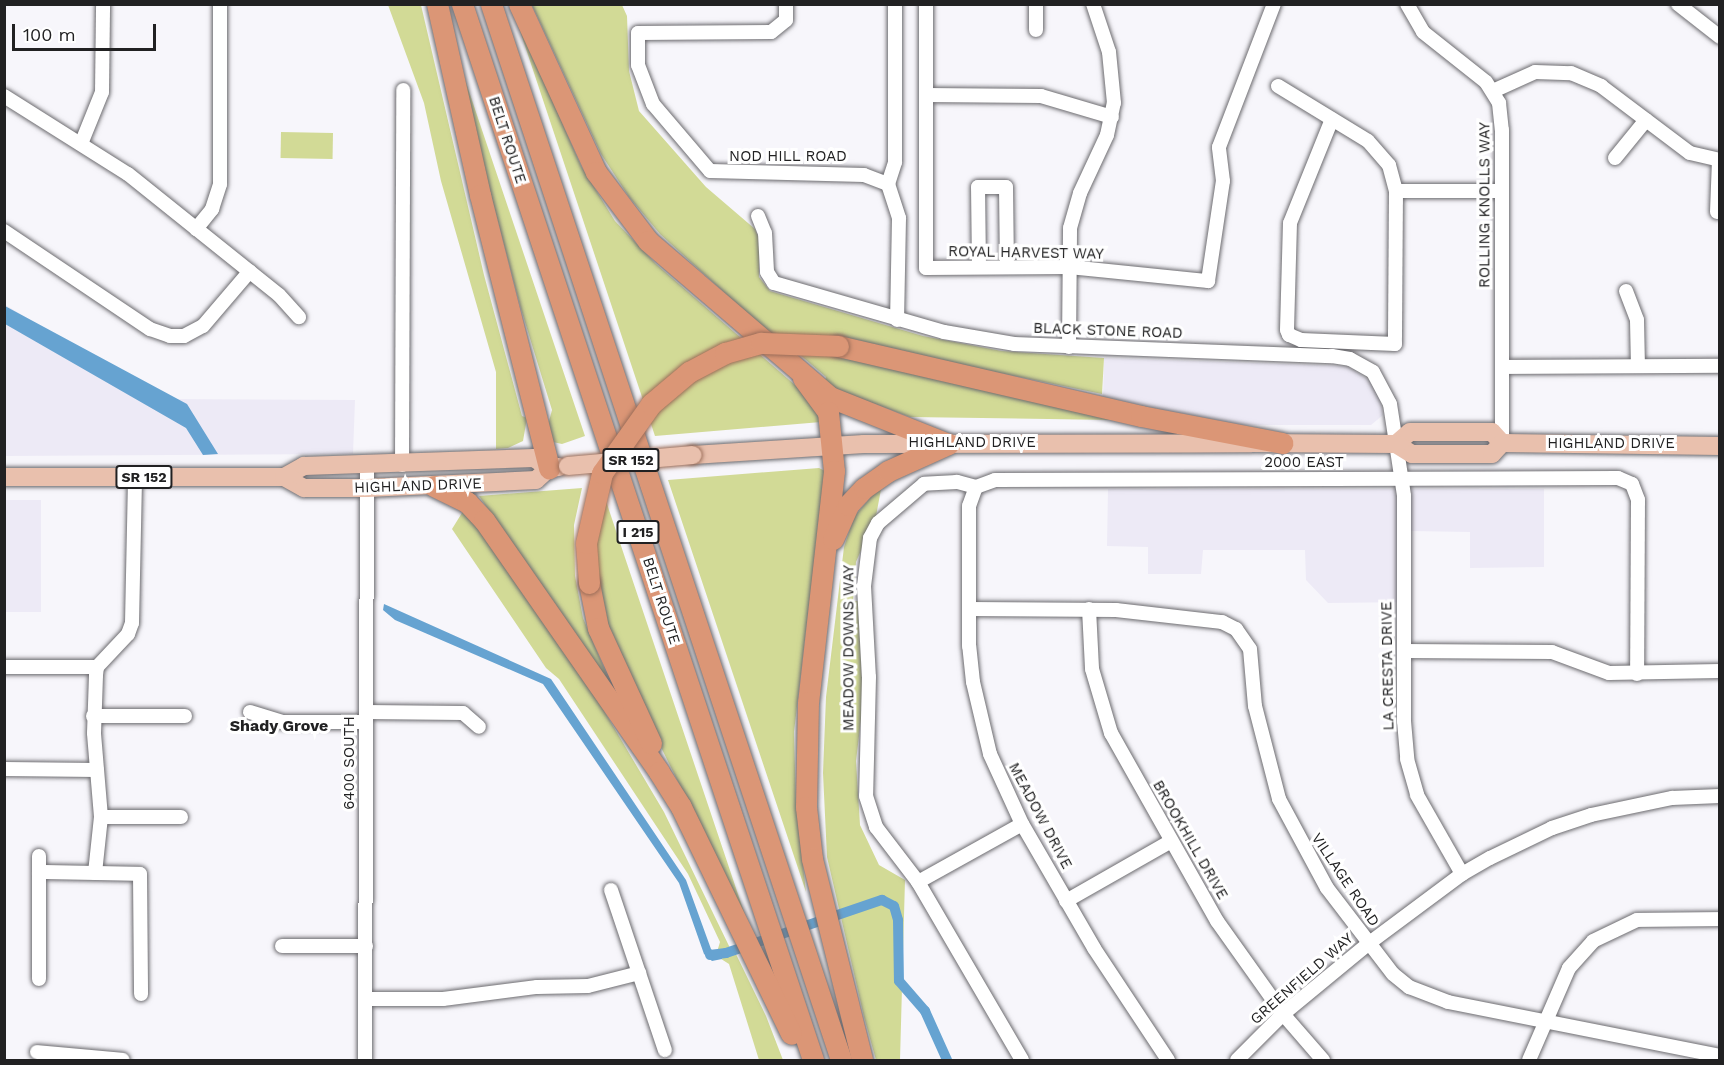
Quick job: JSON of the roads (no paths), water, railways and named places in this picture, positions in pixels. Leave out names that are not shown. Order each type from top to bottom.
[{"type":"highway","points":[[437,4],[480,195],[559,467]]},
{"type":"highway","name":"BELT ROUTE","points":[[462,4],[813,1060]]},
{"type":"highway","name":"BELT ROUTE","points":[[491,4],[841,1060]]},
{"type":"highway","points":[[519,4],[596,172],[648,241],[803,378],[830,397],[948,444]]},
{"type":"highway","points":[[801,1060],[780,1006],[681,807],[598,628],[589,583],[586,543],[602,473],[651,404],[689,372],[725,353],[761,343],[838,346],[1141,416],[1282,443]]},
{"type":"highway","points":[[803,378],[828,412],[834,471],[808,702],[806,807],[812,859],[862,1060]]},
{"type":"highway","points":[[825,556],[848,506],[864,488],[888,471],[948,444]]},
{"type":"highway","points":[[434,486],[467,502],[484,520],[681,807]]},
{"type":"main road","name":"HIGHLAND DRIVE","points":[[284,477],[304,488],[434,486],[536,480],[559,467],[693,454],[833,445],[1396,444],[1410,432],[1492,432],[1502,443],[1719,446]]},
{"type":"main road","name":"HIGHLAND DRIVE","points":[[4,477],[284,477],[304,466],[402,465],[534,458],[559,467]]},
{"type":"street","points":[[81,144],[102,92],[104,4]]},
{"type":"street","points":[[196,229],[212,209],[220,184],[220,4]]},
{"type":"street","name":"NOD HILL ROAD","points":[[786,4],[786,20],[771,32],[638,33],[638,65],[653,104],[710,171],[864,175],[888,184]]},
{"type":"street","points":[[895,4],[896,162],[888,184],[899,218],[897,320]]},
{"type":"street","name":"ROYAL HARVEST WAY","points":[[926,4],[926,268],[1069,267],[1208,281],[1223,181],[1219,147],[1274,4]]},
{"type":"street","points":[[1036,4],[1036,30]]},
{"type":"street","points":[[1069,347],[1069,267],[1074,211],[1112,117],[1109,52],[1093,4]]},
{"type":"street","points":[[1407,4],[1423,32],[1493,91],[1535,72],[1571,72],[1601,86],[1690,153],[1719,160],[1717,212]]},
{"type":"street","points":[[1678,4],[1719,37]]},
{"type":"street","points":[[1278,86],[1332,119],[1376,148],[1389,165],[1396,191],[1395,344],[1301,340],[1289,335],[1285,323],[1290,223],[1332,119]]},
{"type":"street","points":[[402,465],[403,90]]},
{"type":"street","name":"ROLLING KNOLLS WAY","points":[[1493,91],[1502,130],[1502,443]]},
{"type":"street","points":[[926,95],[1041,96],[1112,117]]},
{"type":"street","points":[[4,96],[128,174],[250,271],[299,317]]},
{"type":"street","points":[[1615,158],[1646,120]]},
{"type":"street","points":[[979,267],[978,187],[1006,187],[1006,267]]},
{"type":"street","points":[[1396,191],[1502,191]]},
{"type":"street","name":"BLACK STONE ROAD","points":[[758,216],[765,233],[770,278],[781,286],[897,320],[988,340],[1069,347],[1350,358],[1372,372],[1386,391],[1396,444]]},
{"type":"street","points":[[4,231],[150,329],[170,336],[184,336],[203,327],[250,271]]},
{"type":"street","points":[[1626,291],[1637,320],[1638,366]]},
{"type":"street","points":[[1502,367],[1719,366]]},
{"type":"street","name":"LA CRESTA DRIVE","points":[[1396,444],[1404,496],[1404,721],[1417,795],[1462,874]]},
{"type":"street","name":"6400 SOUTH","points":[[365,1060],[367,466]]},
{"type":"street","points":[[95,873],[101,817],[93,716],[97,666],[128,634],[132,623],[135,477]]},
{"type":"street","name":"2000 EAST","points":[[976,487],[995,480],[1618,478],[1632,484],[1638,500],[1637,674]]},
{"type":"street","name":"MEADOW DOWNS WAY","points":[[976,487],[957,482],[933,482],[918,488],[878,523],[865,560],[869,677],[866,796],[876,827],[918,882],[1022,1060]]},
{"type":"street","name":"MEADOW DRIVE","points":[[976,487],[969,506],[969,609],[972,673],[990,754],[1022,824],[1066,901],[1122,995],[1168,1060]]},
{"type":"street","name":"VILLAGE ROAD","points":[[969,609],[1089,609],[1222,622],[1242,634],[1250,649],[1264,753],[1279,799],[1322,879],[1368,944],[1393,974],[1428,996],[1719,1056]]},
{"type":"street","name":"BROOKHILL DRIVE","points":[[1089,609],[1092,669],[1099,702],[1116,744],[1217,921],[1283,1014],[1323,1060]]},
{"type":"street","points":[[1404,651],[1552,652],[1609,673],[1719,671]]},
{"type":"street","points":[[4,667],[97,666]]},
{"type":"street","points":[[250,712],[282,722],[463,713],[479,727]]},
{"type":"street","points":[[93,716],[185,716]]},
{"type":"street","points":[[4,769],[97,770]]},
{"type":"street","name":"GREENFIELD WAY","points":[[1238,1060],[1283,1014],[1368,944],[1462,874],[1552,828],[1591,815],[1672,798],[1719,796]]},
{"type":"street","points":[[101,817],[181,817]]},
{"type":"street","points":[[918,882],[1022,824]]},
{"type":"street","points":[[1066,901],[1171,841]]},
{"type":"street","points":[[39,856],[39,979]]},
{"type":"street","points":[[39,872],[140,873],[141,994]]},
{"type":"street","points":[[611,890],[664,1050]]},
{"type":"street","points":[[1529,1060],[1576,959],[1614,928],[1662,917],[1719,919]]},
{"type":"street","points":[[282,946],[366,946]]},
{"type":"street","points":[[365,999],[443,999],[537,987],[588,986],[639,973]]},
{"type":"street","points":[[37,1052],[123,1060]]},
{"type":"water","points":[[5,306],[187,404],[218,454],[203,455],[186,428],[5,324]]},
{"type":"water","points":[[384,604],[551,679],[686,880],[711,949],[715,953],[721,951],[722,959],[712,961],[704,954],[679,883],[543,684],[395,620],[383,610]]},
{"type":"waterway","points":[[710,955],[726,953],[882,900],[894,906],[898,920],[899,981],[925,1011],[947,1060]]},
{"type":"district","name":"Shady Grove","points":[[279,726]]}]
